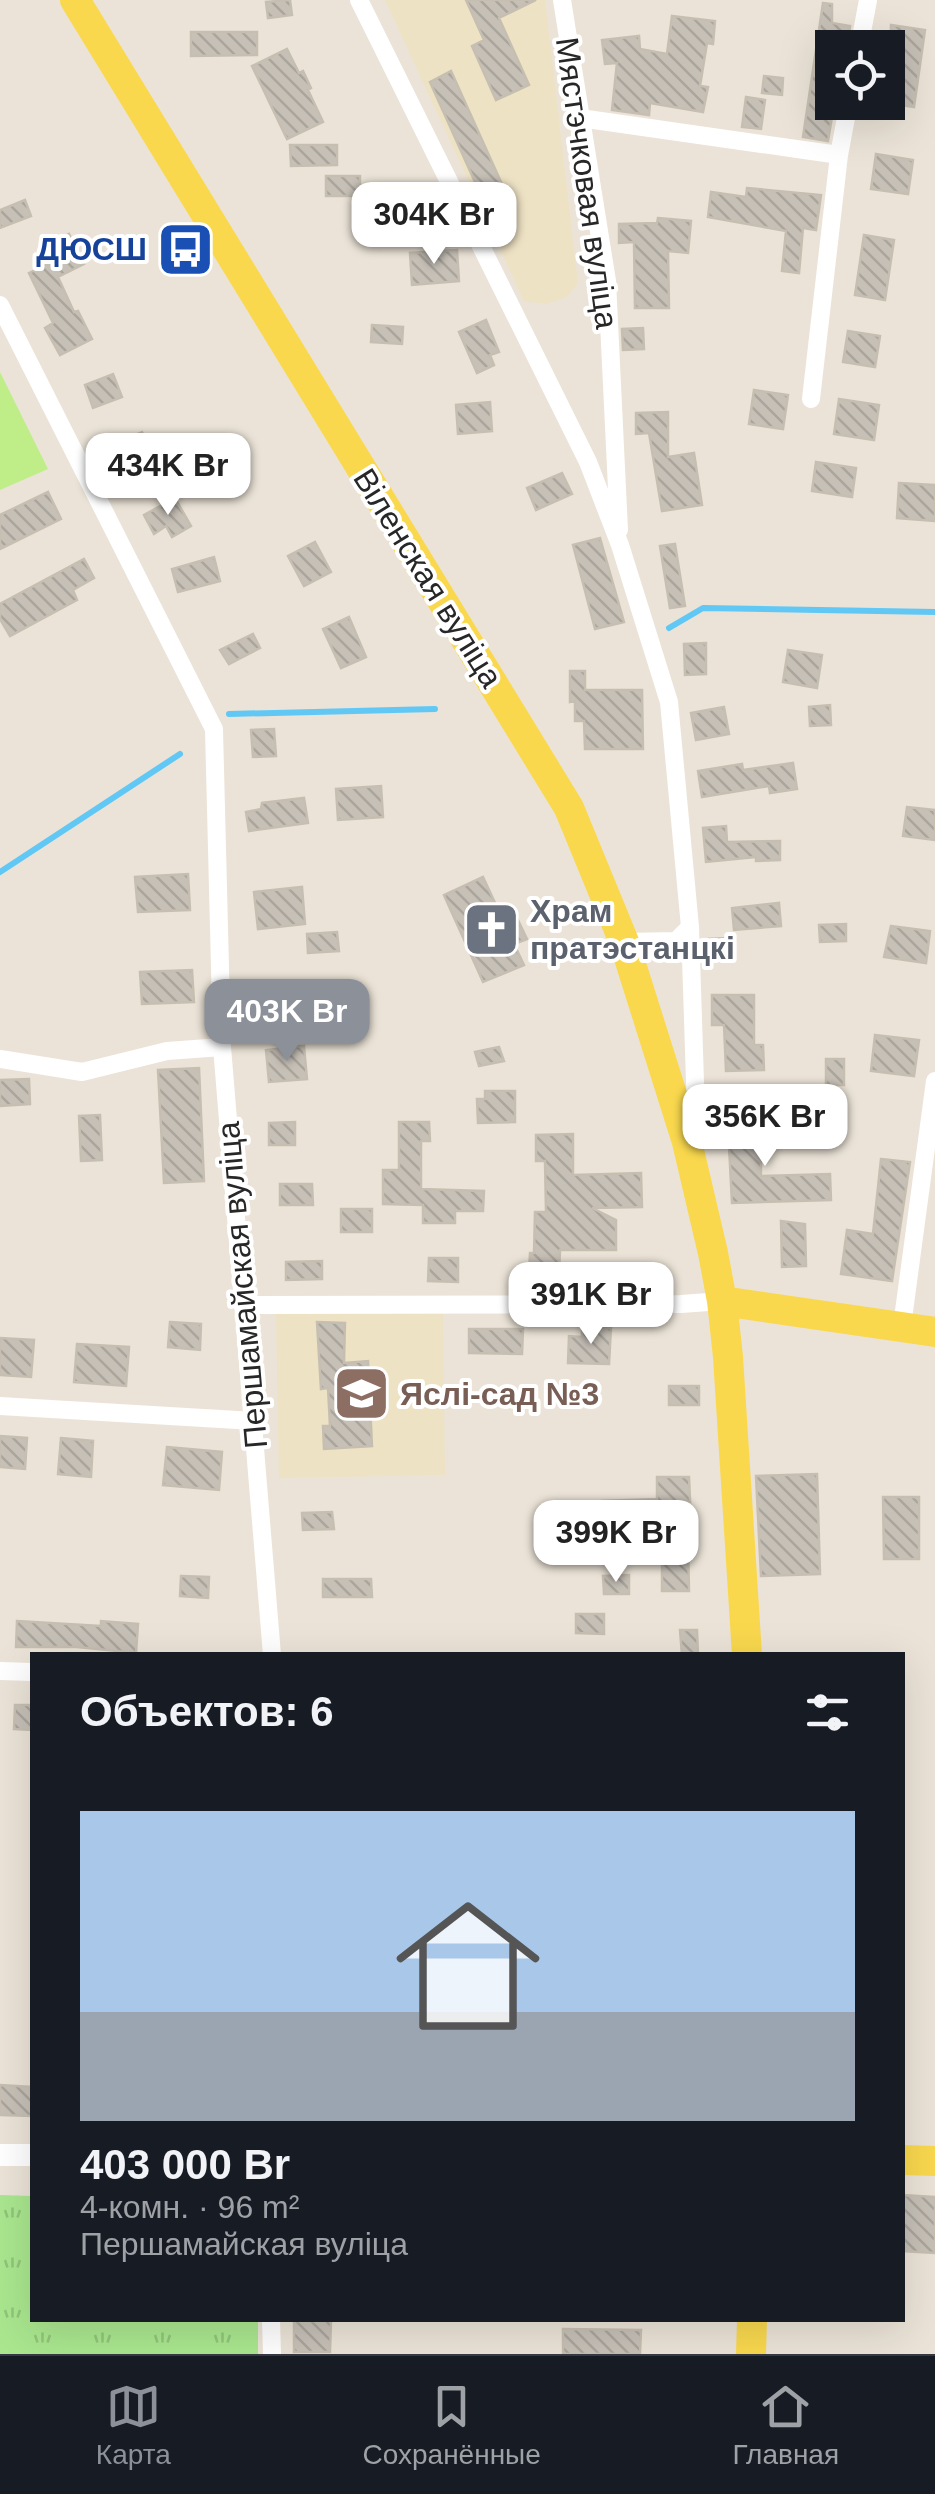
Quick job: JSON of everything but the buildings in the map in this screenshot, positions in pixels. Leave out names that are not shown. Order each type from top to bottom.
[{"type":"main road","name":"Віленская вуліца","points":[[75,0],[568,808],[624,942],[687,1142],[722,1300],[747,1652]]},
{"type":"main road","points":[[722,1300],[935,1332]]},
{"type":"main road","points":[[905,2160],[935,2162]]},
{"type":"main road","points":[[752,2322],[752,2354]]},
{"type":"street","name":"Віленская вуліца","points":[[359,0],[588,462],[620,545],[668,702],[690,927],[699,1194]]},
{"type":"street","name":"Мястэчковая вуліца","points":[[562,0],[607,282],[620,545]]},
{"type":"street","points":[[862,30],[868,0]]},
{"type":"street","points":[[580,118],[839,155]]},
{"type":"street","points":[[811,399],[846,120]]},
{"type":"street","name":"Першамайская вуліца","points":[[0,305],[214,729],[222,1048],[272,1652]]},
{"type":"street","points":[[588,462],[604,464],[617,455]]},
{"type":"street","points":[[624,942],[676,941],[690,927]]},
{"type":"street","points":[[0,1060],[82,1072],[167,1051],[222,1048]]},
{"type":"street","points":[[902,1326],[930,1143],[935,1080]]},
{"type":"street","points":[[242,1305],[681,1304],[722,1300]]},
{"type":"street","points":[[0,1406],[254,1422]]},
{"type":"street","points":[[0,1671],[30,1672]]},
{"type":"street","points":[[0,2154],[30,2155]]},
{"type":"street","points":[[272,2322],[272,2354]]},
{"type":"shaded area","points":[[385,0],[545,0],[578,283],[567,297],[546,304],[524,301]]},
{"type":"shaded area","name":"Яслі-сад №3","points":[[443,1310],[445,1475],[279,1478],[276,1312]]},
{"type":"green space","points":[[0,372],[48,469],[0,490]]},
{"type":"green space","points":[[0,2195],[30,2196],[30,2322],[258,2322],[258,2354],[0,2354]]},
{"type":"waterway","points":[[669,628],[703,608],[935,612]]},
{"type":"waterway","points":[[229,714],[435,709]]},
{"type":"waterway","points":[[0,872],[180,754]]},
{"type":"place","name":"ДЮСШ","points":[[186,249]]},
{"type":"place","name":"Храм пратэстанцкі","points":[[491,929]]},
{"type":"place","name":"Яслі-сад №3","points":[[361,1394]]}]
